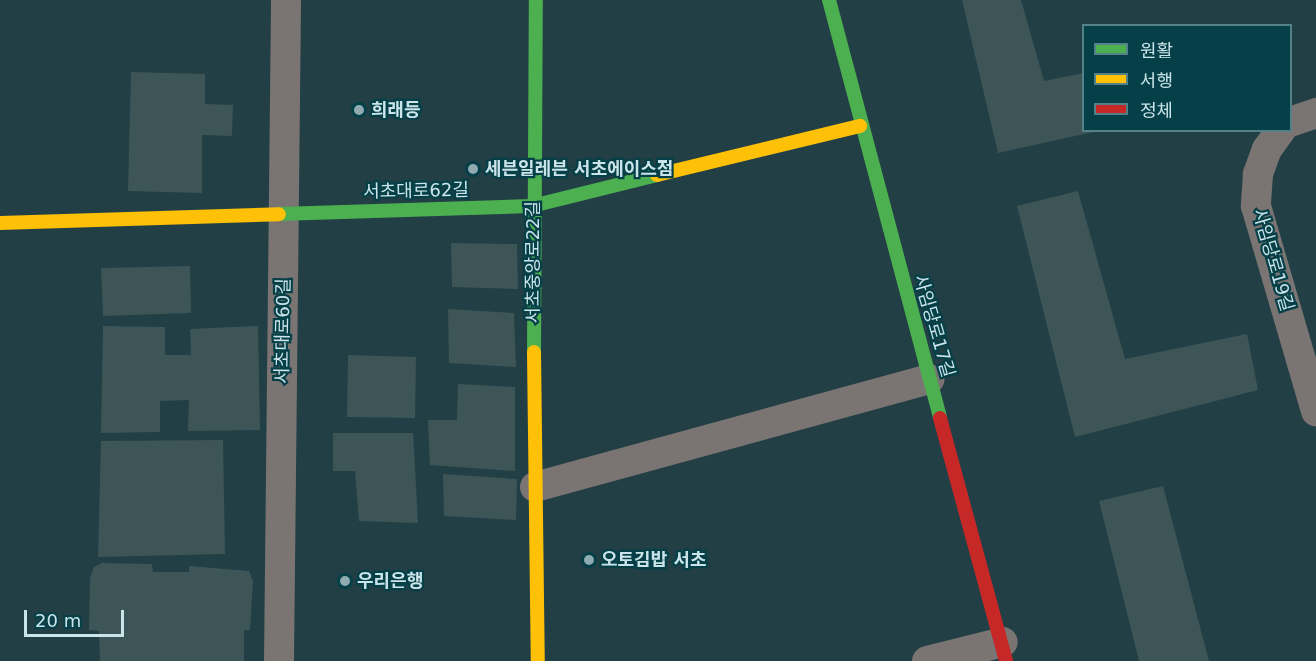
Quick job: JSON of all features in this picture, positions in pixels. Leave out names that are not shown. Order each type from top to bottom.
[{"type":"street","name":"서초대로60길","points":[[279,661],[286,0]]},
{"type":"street","name":"서초중앙로22길","points":[[536,0],[532,206],[538,661]]},
{"type":"street","name":"사임당로17길","points":[[829,0],[860,126],[1004,651]]},
{"type":"street","points":[[1292,121],[1316,113]]},
{"type":"street","name":"서초대로62길","points":[[0,223],[284,212],[532,206],[860,126]]},
{"type":"street","name":"사임당로19길","points":[[1280,132],[1267,149],[1258,174],[1256,206],[1304,320],[1316,411]]},
{"type":"street","points":[[536,487],[930,380]]},
{"type":"street","points":[[927,661],[1004,651]]},
{"type":"building","points":[[962,0],[1021,0],[1044,81],[1082,73],[1082,132],[1093,132],[998,153]]},
{"type":"building","points":[[131,72],[205,74],[205,104],[233,105],[232,136],[202,135],[202,193],[128,191]]},
{"type":"building","points":[[1078,191],[1125,359],[1247,334],[1258,390],[1075,437],[1017,206]]},
{"type":"building","points":[[451,243],[517,244],[518,289],[452,287]]},
{"type":"building","points":[[190,266],[191,313],[103,316],[101,268]]},
{"type":"building","points":[[448,309],[514,313],[516,367],[449,363]]},
{"type":"building","points":[[103,326],[165,327],[165,355],[191,355],[190,329],[258,326],[260,430],[188,431],[189,400],[160,401],[160,432],[101,433]]},
{"type":"building","points":[[348,355],[416,357],[415,418],[347,417]]},
{"type":"building","points":[[458,384],[515,387],[515,471],[430,465],[428,420],[457,420]]},
{"type":"building","points":[[333,433],[413,433],[418,523],[359,521],[355,471],[333,471]]},
{"type":"building","points":[[223,440],[225,554],[98,557],[101,441]]},
{"type":"building","points":[[443,474],[517,479],[516,520],[444,516]]},
{"type":"building","points":[[1163,486],[1209,661],[1139,661],[1099,501]]},
{"type":"building","points":[[102,563],[152,564],[153,572],[189,572],[189,566],[249,571],[253,581],[250,630],[244,630],[244,661],[100,661],[99,631],[89,630],[90,578],[94,567]]},
{"type":"traffic: fast","points":[[534,352],[536,0]]},
{"type":"traffic: fast","points":[[829,0],[940,418]]},
{"type":"traffic: fast","points":[[279,214],[532,206],[657,175]]},
{"type":"traffic: slow","points":[[657,175],[860,126]]},
{"type":"traffic: slow","points":[[0,223],[279,214]]},
{"type":"traffic: slow","points":[[534,352],[538,661]]},
{"type":"traffic: jam","points":[[940,418],[1006,661]]},
{"type":"place","name":"희래등","points":[[359,110]]},
{"type":"place","name":"세븐일레븐 서초에이스점","points":[[473,169]]},
{"type":"place","name":"오토김밥 서초","points":[[589,560]]},
{"type":"place","name":"우리은행","points":[[345,581]]}]
